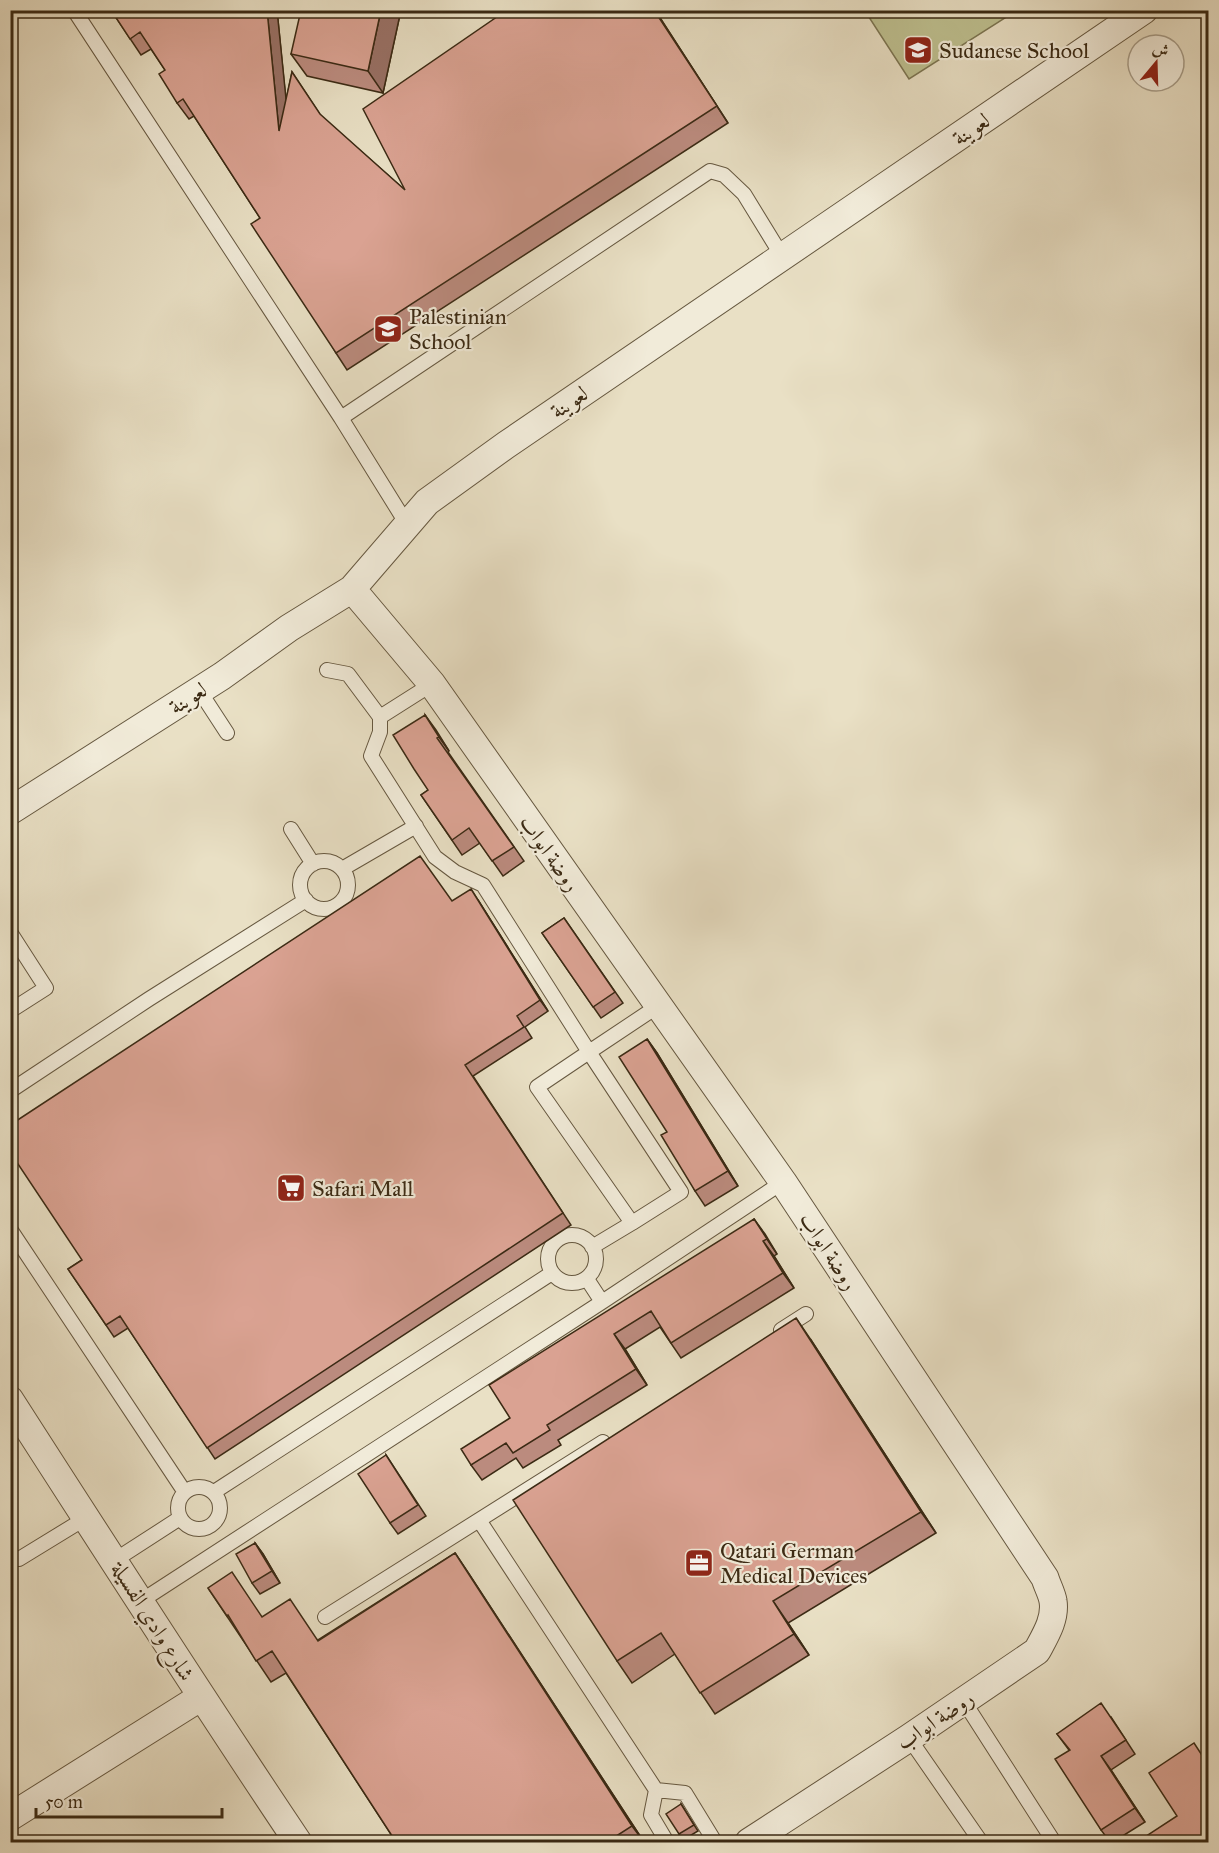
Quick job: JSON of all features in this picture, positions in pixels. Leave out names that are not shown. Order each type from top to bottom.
[{"type":"street","name":"لعوينة","points":[[10,811],[352,589],[427,502],[506,445],[1144,10]]},
{"type":"street","name":"روضة ابواب","points":[[352,589],[432,684],[783,1182],[1045,1578],[1053,1600],[1053,1616],[1037,1652],[749,1842]]},
{"type":"street","name":"شارع وادي الفسيلة","points":[[10,1400],[201,1697],[298,1842]]},
{"type":"street","points":[[10,1817],[201,1697]]},
{"type":"lane","points":[[74,10],[341,418],[408,526]]},
{"type":"lane","points":[[341,418],[710,171],[724,175],[744,194],[782,256]]},
{"type":"lane","points":[[327,670],[348,674],[380,717],[380,732],[370,756],[435,857],[455,872],[483,885],[681,1192],[592,1247]]},
{"type":"lane","points":[[380,717],[432,684]]},
{"type":"lane","points":[[199,690],[227,733]]},
{"type":"lane","points":[[342,869],[416,826]]},
{"type":"lane","points":[[291,829],[313,864]]},
{"type":"lane","points":[[326,861],[342,869],[347,877],[348,886],[340,903],[323,909],[306,900],[301,889],[304,871],[313,864],[326,861]]},
{"type":"lane","points":[[10,1091],[306,900]]},
{"type":"lane","points":[[10,932],[46,988],[10,1011]]},
{"type":"lane","points":[[632,1223],[537,1087],[658,1006]]},
{"type":"lane","points":[[141,1601],[783,1182]]},
{"type":"lane","points":[[10,1229],[184,1491]]},
{"type":"lane","points":[[580,1236],[592,1247],[596,1253],[596,1262],[587,1279],[573,1284],[558,1279],[552,1273],[548,1254],[550,1248],[560,1238],[580,1236]]},
{"type":"lane","points":[[214,1492],[552,1273]]},
{"type":"lane","points":[[587,1279],[602,1302]]},
{"type":"lane","points":[[767,1339],[806,1314]]},
{"type":"lane","points":[[325,1617],[618,1433]]},
{"type":"lane","points":[[203,1486],[214,1492],[220,1503],[218,1518],[211,1525],[199,1529],[185,1524],[180,1518],[177,1506],[184,1491],[203,1486]]},
{"type":"lane","points":[[19,1559],[86,1518]]},
{"type":"lane","points":[[115,1560],[180,1518]]},
{"type":"lane","points":[[479,1520],[656,1790],[651,1815],[668,1842]]},
{"type":"lane","points":[[211,1525],[224,1548]]},
{"type":"lane","points":[[963,1700],[1054,1842]]},
{"type":"lane","points":[[909,1738],[981,1842]]},
{"type":"lane","points":[[656,1790],[685,1793],[715,1842]]},
{"type":"green space","name":"Sudanese School","points":[[865,11],[1016,11],[909,79]]},
{"type":"building","points":[[111,10],[267,10],[279,131],[292,72],[320,114],[405,190],[363,109],[507,10],[654,10],[717,106],[336,353],[251,224],[260,218],[183,99],[177,103],[159,74],[165,70],[140,32],[130,39]]},
{"type":"building","points":[[301,10],[381,10],[368,71],[291,54]]},
{"type":"building","points":[[425,715],[439,737],[437,738],[514,847],[492,861],[469,828],[452,840],[421,795],[428,790],[393,735]]},
{"type":"building","name":"Safari Mall","points":[[420,856],[452,901],[471,889],[540,1000],[517,1016],[524,1027],[465,1065],[563,1213],[207,1448],[120,1316],[106,1325],[68,1269],[82,1260],[10,1152],[10,1125]]},
{"type":"building","points":[[564,918],[615,992],[593,1007],[542,933]]},
{"type":"building","points":[[647,1039],[728,1171],[695,1191],[661,1135],[667,1132],[619,1057]]},
{"type":"building","points":[[754,1219],[767,1239],[763,1241],[783,1273],[671,1343],[651,1311],[614,1334],[636,1369],[547,1425],[550,1430],[513,1453],[506,1443],[471,1465],[461,1449],[510,1418],[489,1385]]},
{"type":"building","points":[[796,1318],[921,1512],[773,1601],[794,1634],[700,1693],[661,1633],[617,1661],[513,1500]]},
{"type":"building","points":[[386,1455],[418,1505],[390,1523],[358,1474]]},
{"type":"building","points":[[255,1543],[272,1571],[252,1583],[236,1554]]},
{"type":"building","points":[[455,1553],[632,1826],[607,1842],[396,1842],[272,1651],[256,1661],[228,1615],[208,1588],[232,1572],[262,1617],[290,1599],[318,1641]]},
{"type":"building","points":[[1101,1703],[1126,1740],[1101,1756],[1135,1808],[1101,1830],[1055,1759],[1070,1750],[1057,1734]]},
{"type":"building","points":[[1194,1743],[1209,1766],[1209,1842],[1142,1842],[1140,1840],[1177,1816],[1149,1773]]},
{"type":"building","points":[[681,1804],[694,1825],[679,1834],[666,1814]]},
{"type":"place","name":"Sudanese School","points":[[918,50]]},
{"type":"place","name":"Palestinian School","points":[[388,329]]},
{"type":"place","name":"Safari Mall","points":[[291,1188]]},
{"type":"place","name":"Qatari German Medical Devices","points":[[699,1563]]}]
